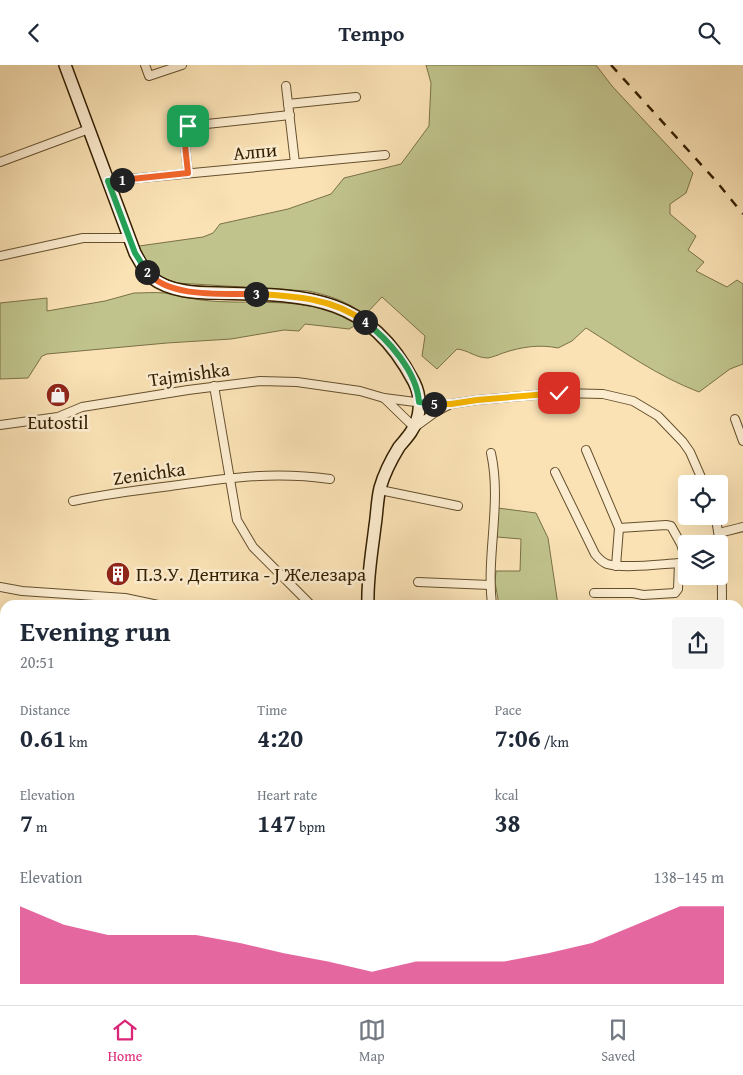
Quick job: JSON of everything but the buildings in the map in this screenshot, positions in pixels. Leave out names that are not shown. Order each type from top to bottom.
[{"type":"street","points":[[65,65],[135,253],[151,277],[165,285],[189,291],[309,298],[345,310],[376,330],[393,347],[406,366],[419,392],[419,402],[413,428]]},
{"type":"street","points":[[145,65],[149,76],[182,65]]},
{"type":"street","name":"Алпи","points":[[286,86],[295,163]]},
{"type":"street","points":[[288,104],[356,97]]},
{"type":"street","name":"Алпи","points":[[188,173],[184,136],[187,127],[290,115]]},
{"type":"street","points":[[0,162],[89,129]]},
{"type":"street","name":"Алпи","points":[[108,181],[386,155]]},
{"type":"street","points":[[0,256],[83,238],[130,238]]},
{"type":"street","name":"Tajmishka","points":[[0,425],[58,417],[82,407],[214,386],[260,381],[298,382],[344,388],[384,397],[451,404]]},
{"type":"street","points":[[214,386],[237,520],[252,547],[306,600]]},
{"type":"street","points":[[368,600],[369,570],[380,490],[387,470],[413,428],[437,411],[451,404],[477,400],[583,392],[603,394],[633,401],[658,416],[683,441],[700,475]]},
{"type":"street","points":[[384,397],[413,428]]},
{"type":"street","points":[[735,419],[743,441]]},
{"type":"street","points":[[586,450],[619,528],[616,566]]},
{"type":"street","points":[[491,453],[495,471],[490,585],[492,600]]},
{"type":"street","points":[[555,471],[595,554],[602,562],[616,566],[678,562]]},
{"type":"street","name":"Zenichka","points":[[73,501],[113,494],[270,474],[330,479]]},
{"type":"street","points":[[380,490],[458,506]]},
{"type":"street","points":[[619,528],[666,525],[671,526],[678,539]]},
{"type":"street","points":[[717,525],[719,533],[743,527]]},
{"type":"street","points":[[418,582],[490,585]]},
{"type":"street","points":[[594,593],[633,593],[643,595],[675,593],[679,585]]},
{"type":"street","points":[[721,585],[722,600]]},
{"type":"street","points":[[0,587],[22,591],[134,600]]},
{"type":"green space","points":[[426,65],[596,65],[612,86],[693,173],[686,193],[670,204],[670,214],[696,236],[688,250],[704,262],[696,271],[727,287],[737,280],[743,284],[743,364],[730,369],[699,392],[655,371],[586,328],[572,341],[558,348],[544,346],[523,348],[488,358],[457,349],[437,369],[422,356],[425,336],[382,297],[365,315],[352,306],[338,300],[308,291],[177,283],[164,278],[149,265],[139,246],[203,237],[213,233],[220,224],[288,209],[331,194],[344,178],[401,164],[429,126],[431,83]]},
{"type":"green space","points":[[134,293],[165,293],[211,301],[305,305],[340,315],[358,324],[349,329],[305,324],[299,331],[284,330],[231,339],[47,354],[42,356],[28,378],[0,379],[0,303],[47,298],[47,311],[105,301]]},
{"type":"green space","points":[[498,508],[536,513],[548,538],[557,600],[498,600],[495,582],[496,571],[520,571],[521,539],[497,537]]},
{"type":"railway","points":[[611,65],[716,181],[743,214]]},
{"type":"place","name":"Eutostil","points":[[58,395]]},
{"type":"place","name":"П.З.У. Дентика - Ј Железара","points":[[118,574]]},
{"type":"route","points":[[188,126],[184,130],[188,173],[108,181],[135,253],[151,277],[175,289],[207,293],[309,298],[345,310],[376,330],[393,347],[406,366],[419,392],[419,402],[451,404],[559,393]]}]
